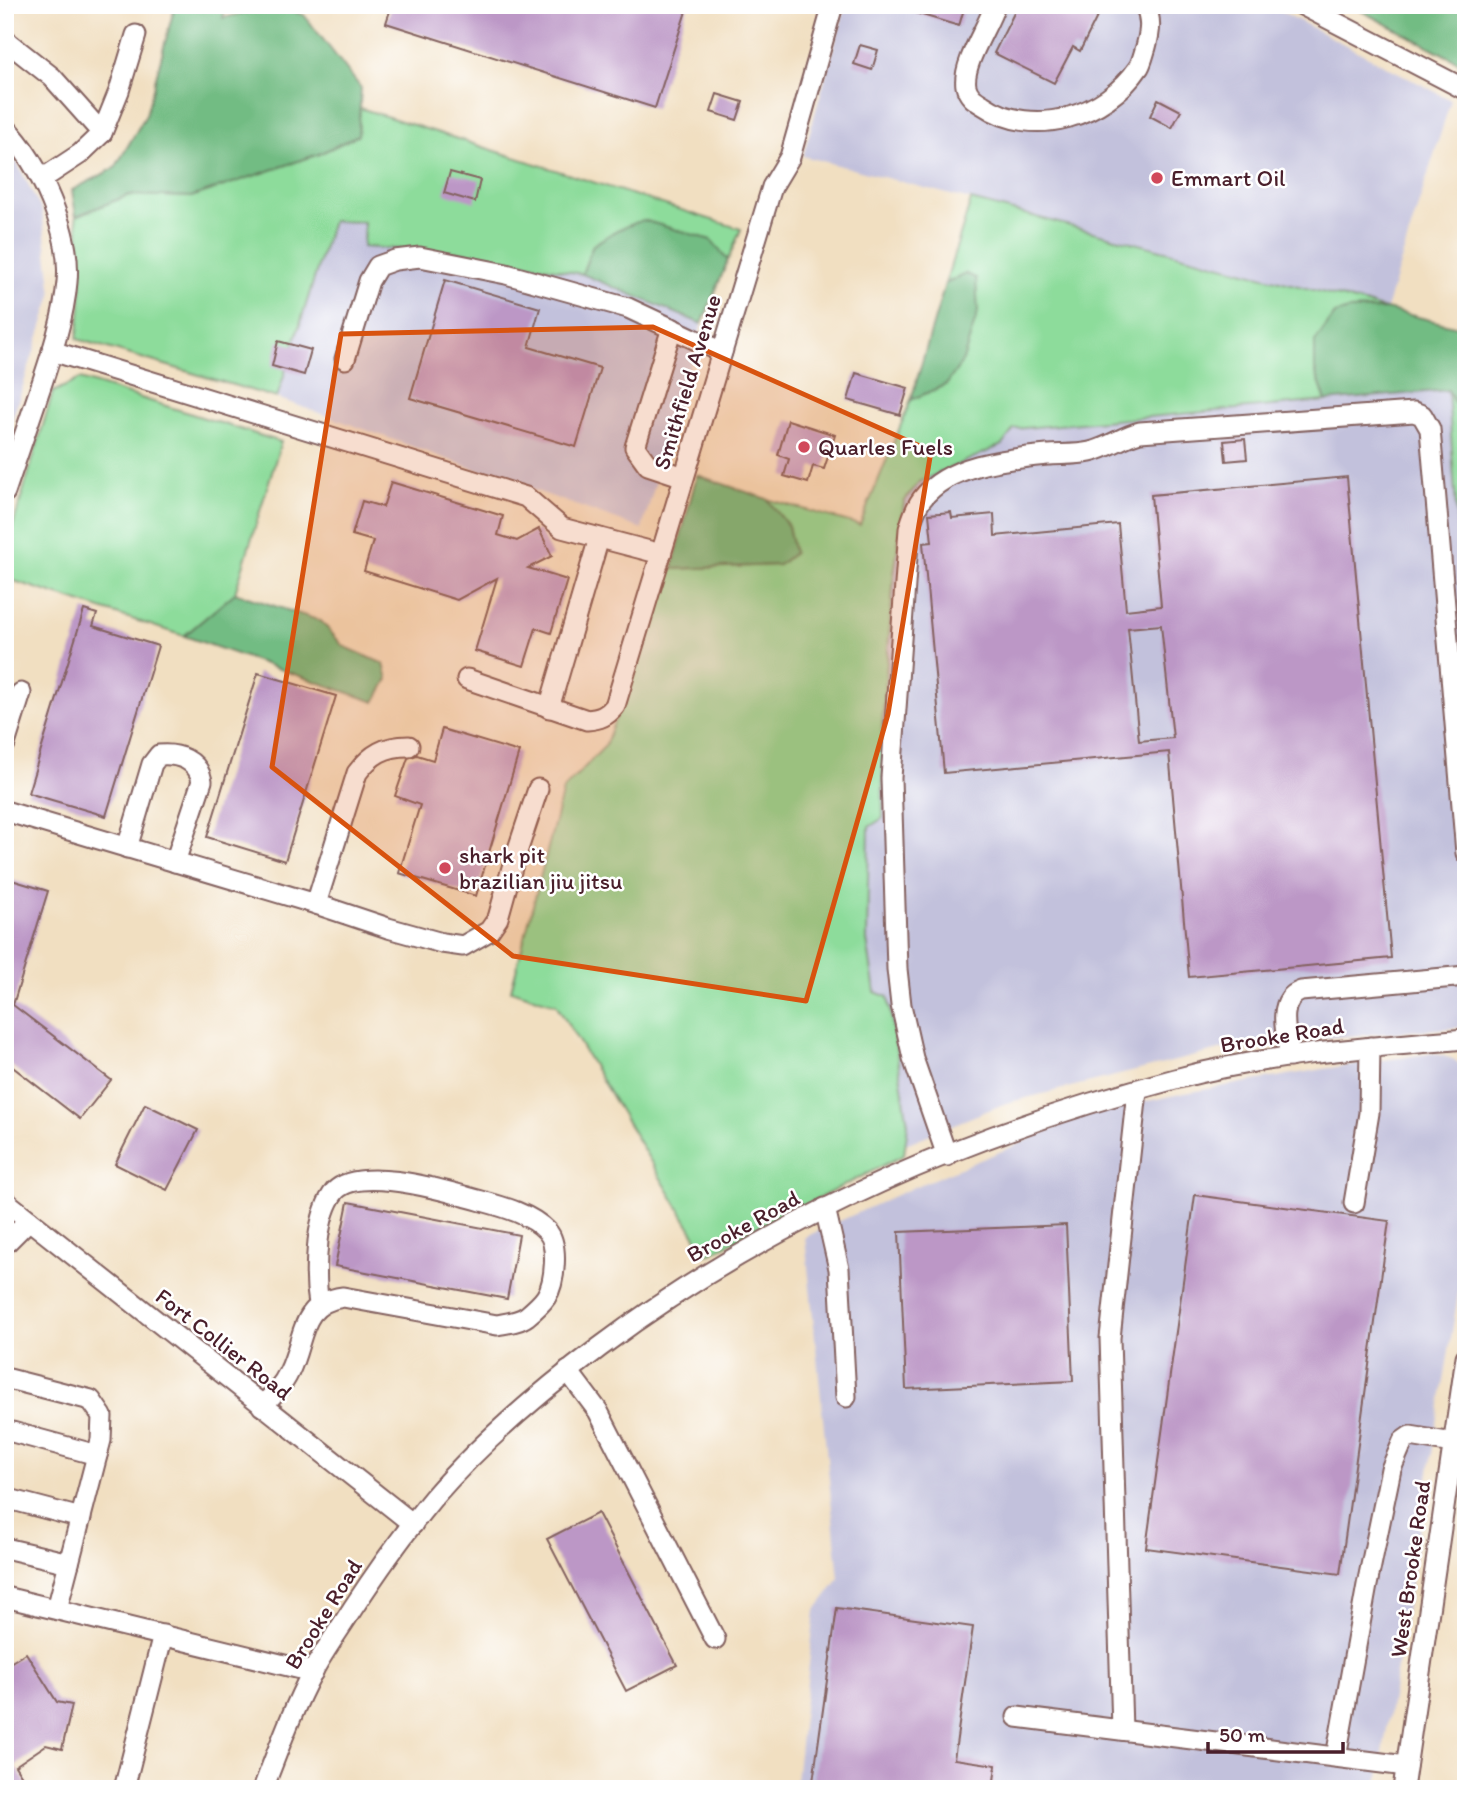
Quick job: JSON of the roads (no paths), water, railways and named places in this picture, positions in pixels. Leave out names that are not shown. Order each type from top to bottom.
[{"type":"street","name":"Smithfield Avenue","points":[[467,679],[587,720],[608,714],[615,706],[772,187],[790,157],[833,5]]},
{"type":"street","points":[[995,5],[974,52],[965,85],[970,97],[994,113],[1034,122],[1068,119],[1106,102],[1140,66],[1151,28],[1145,5]]},
{"type":"street","points":[[1302,5],[1466,90]]},
{"type":"street","points":[[42,179],[80,153],[102,133],[119,91],[136,35]]},
{"type":"street","points":[[5,40],[52,77],[102,133]]},
{"type":"street","points":[[5,127],[34,163],[42,179],[66,251],[68,281],[52,351],[5,492]]},
{"type":"street","points":[[345,359],[369,281],[378,266],[395,260],[420,257],[506,274],[615,304],[722,352]]},
{"type":"street","points":[[672,328],[635,446],[648,465],[684,477]]},
{"type":"street","points":[[52,351],[526,497],[562,528],[661,554]]},
{"type":"street","points":[[947,1156],[913,1058],[901,1005],[897,969],[891,778],[909,529],[921,500],[948,477],[1012,458],[1090,452],[1140,432],[1414,412],[1422,415],[1430,429],[1466,853]]},
{"type":"street","points":[[549,708],[599,538]]},
{"type":"street","points":[[5,744],[21,693]]},
{"type":"street","points":[[316,904],[357,773],[377,752],[394,746],[409,746]]},
{"type":"street","points":[[127,848],[152,764],[159,755],[171,754],[189,761],[200,771],[202,781],[175,862]]},
{"type":"street","points":[[5,811],[442,943],[463,946],[489,930],[498,918],[538,789]]},
{"type":"street","points":[[1290,1057],[1284,1020],[1288,1001],[1293,994],[1301,991],[1466,975]]},
{"type":"street","name":"Brooke Road","points":[[263,1789],[313,1672],[378,1570],[435,1496],[527,1404],[670,1297],[724,1263],[872,1185],[1050,1115],[1188,1076],[1290,1057],[1466,1039]]},
{"type":"street","points":[[1354,1203],[1369,1113],[1370,1047]]},
{"type":"street","points":[[1122,1730],[1110,1338],[1137,1091]]},
{"type":"street","points":[[262,1406],[280,1388],[290,1370],[310,1314],[319,1304],[330,1298],[343,1297],[497,1325],[512,1322],[526,1317],[547,1296],[556,1259],[553,1245],[548,1232],[532,1220],[500,1207],[448,1192],[388,1180],[356,1181],[337,1189],[328,1202],[320,1229],[314,1280],[319,1304]]},
{"type":"street","name":"Fort Collier Road","points":[[5,1201],[413,1524]]},
{"type":"street","points":[[825,1208],[839,1269],[846,1397]]},
{"type":"street","points":[[5,1244],[29,1220]]},
{"type":"street","name":"West Brooke Road","points":[[1403,1789],[1466,1357]]},
{"type":"street","points":[[568,1371],[598,1411],[715,1639]]},
{"type":"street","points":[[5,1378],[92,1400],[102,1416],[101,1440],[57,1609]]},
{"type":"street","points":[[5,1430],[97,1455]]},
{"type":"street","points":[[1336,1758],[1391,1469],[1403,1441],[1410,1436],[1453,1443]]},
{"type":"street","points":[[5,1499],[81,1518]]},
{"type":"street","points":[[5,1548],[69,1563]]},
{"type":"street","points":[[5,1597],[313,1672]]},
{"type":"street","points":[[124,1789],[163,1635]]},
{"type":"street","points":[[1017,1717],[1406,1766]]},
{"type":"place","name":"Emmart Oil","points":[[1157,178]]},
{"type":"place","name":"Quarles Fuels","points":[[804,447]]},
{"type":"place","name":"shark pit brazilian jiu jitsu","points":[[445,868]]}]
